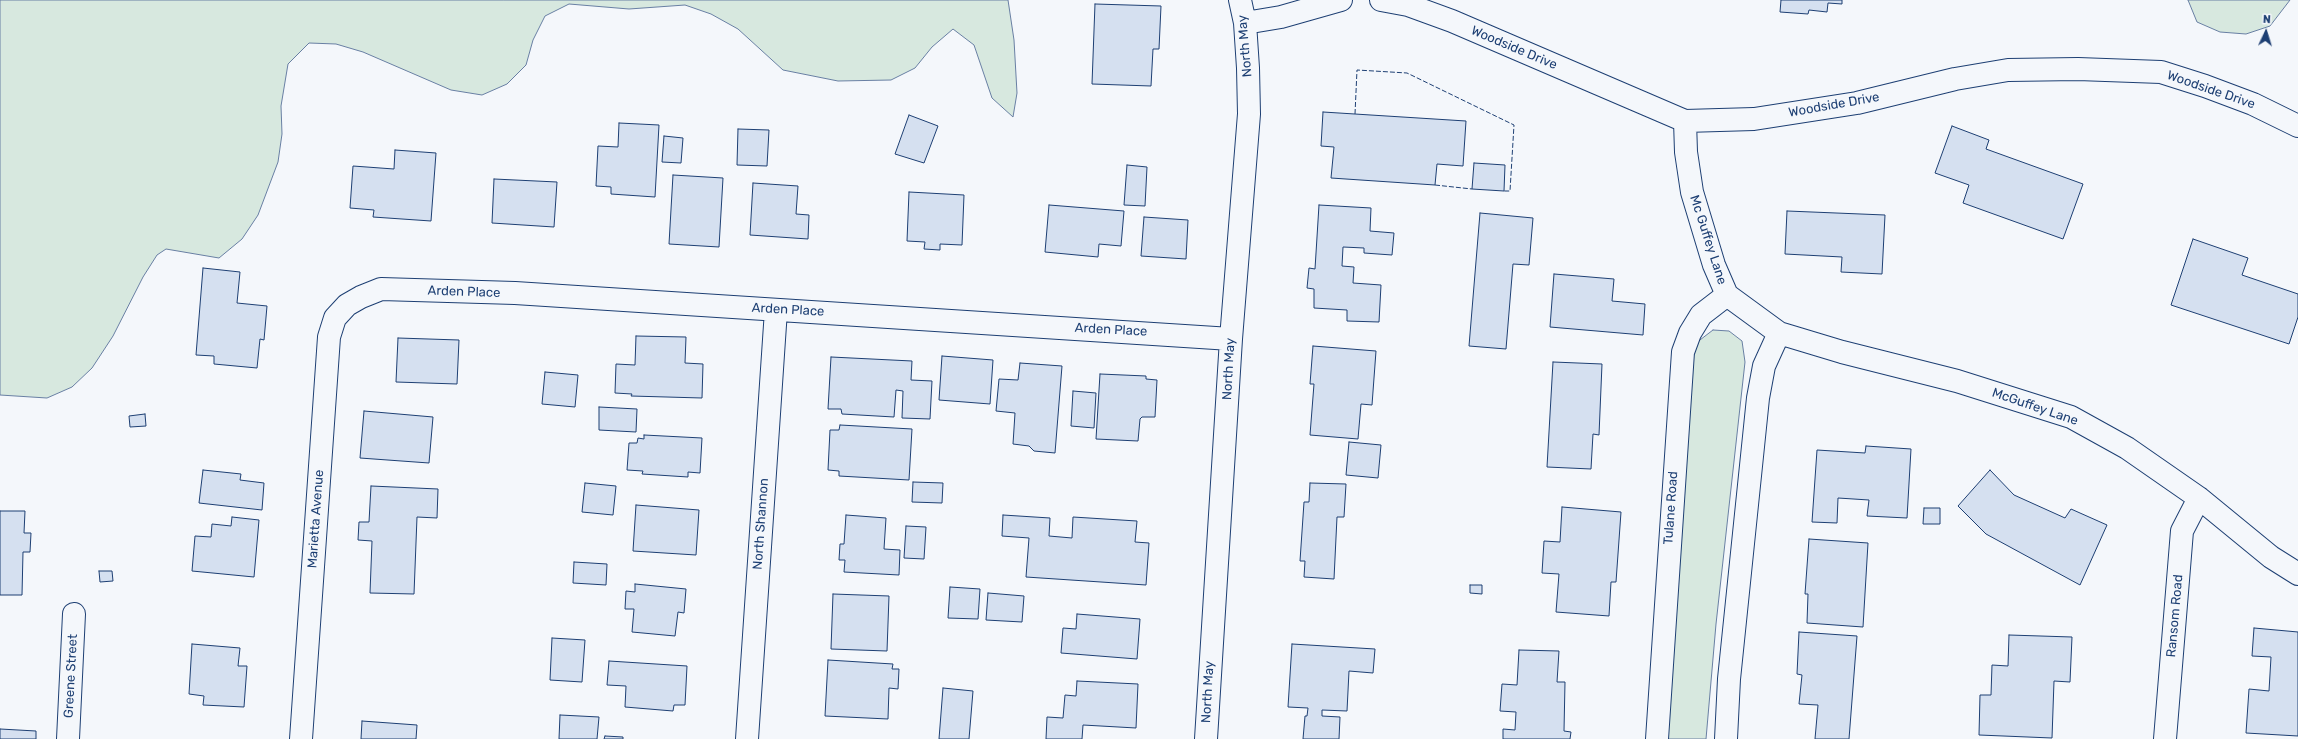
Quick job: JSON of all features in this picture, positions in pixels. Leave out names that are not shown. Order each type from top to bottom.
[{"type":"street","name":"North May","points":[[1206,739],[1231,339],[1249,114],[1245,23],[1240,0]]},
{"type":"street","points":[[1245,23],[1281,17],[1341,0]]},
{"type":"street","name":"Woodside Drive","points":[[1381,0],[1408,4],[1452,21],[1685,121],[1754,120],[1857,103],[1955,78],[2008,70],[2078,69],[2161,72],[2205,86],[2252,104],[2298,126]]},
{"type":"street","name":"Mc Guffey Lane","points":[[1685,121],[1686,152],[1692,192],[1714,265],[1727,295],[1780,333]]},
{"type":"street","name":"Arden Place","points":[[347,305],[362,296],[381,289],[515,293],[1231,339]]},
{"type":"street","name":"Tulane Road","points":[[1657,739],[1683,352],[1695,323],[1701,315],[1727,295]]},
{"type":"street","name":"Marietta Avenue","points":[[301,739],[329,337],[335,318],[347,305]]},
{"type":"street","name":"North Shannon","points":[[747,739],[776,310]]},
{"type":"street","points":[[1726,739],[1729,678],[1758,398],[1764,366],[1780,333]]},
{"type":"street","name":"McGuffey Lane","points":[[1780,333],[1842,352],[1958,382],[2071,417],[2127,448],[2199,498],[2272,557],[2298,574]]},
{"type":"street","name":"Ransom Road","points":[[2165,739],[2182,531],[2199,498]]},
{"type":"street","name":"Greene Street","points":[[68,739],[74,614]]},
{"type":"shaded area","points":[[0,0],[1008,0],[1014,40],[1017,93],[1013,117],[992,98],[974,45],[953,29],[932,47],[915,68],[891,80],[838,81],[783,70],[738,29],[711,14],[685,5],[629,9],[569,4],[545,16],[533,40],[526,65],[507,84],[482,95],[451,90],[363,52],[336,44],[309,43],[288,64],[281,106],[282,134],[278,162],[258,215],[242,239],[219,258],[166,249],[157,255],[143,277],[113,336],[92,368],[72,387],[47,398],[0,395]]},
{"type":"shaded area","points":[[2188,0],[2290,0],[2270,26],[2246,34],[2220,32],[2197,22]]},
{"type":"shaded area","points":[[1713,330],[1729,331],[1742,341],[1745,362],[1716,624],[1706,739],[1666,739],[1688,371],[1696,343]]},
{"type":"building","points":[[1781,0],[1842,0],[1842,4],[1828,3],[1827,12],[1809,10],[1808,14],[1780,12]]},
{"type":"building","points":[[1095,4],[1161,6],[1159,49],[1153,49],[1151,86],[1092,84]]},
{"type":"building","points":[[1323,112],[1466,121],[1463,166],[1437,164],[1435,185],[1331,178],[1334,147],[1321,146]]},
{"type":"building","points":[[909,115],[938,126],[924,163],[895,154]]},
{"type":"building","points":[[619,123],[659,125],[655,197],[611,194],[611,187],[596,186],[598,146],[618,147]]},
{"type":"building","points":[[1952,126],[1989,140],[1986,149],[2083,184],[2063,239],[1963,203],[1969,185],[1935,173]]},
{"type":"building","points":[[738,129],[769,130],[767,166],[737,165]]},
{"type":"building","points":[[664,136],[683,138],[681,163],[662,162]]},
{"type":"building","points":[[395,150],[436,153],[431,221],[373,217],[374,210],[350,208],[353,166],[394,169]]},
{"type":"building","points":[[1474,163],[1505,165],[1504,191],[1472,189]]},
{"type":"building","points":[[1127,165],[1147,167],[1145,206],[1124,205]]},
{"type":"building","points":[[673,175],[723,178],[719,247],[669,244]]},
{"type":"building","points":[[494,179],[557,182],[554,227],[492,223]]},
{"type":"building","points":[[753,183],[798,186],[796,214],[809,215],[808,239],[750,235]]},
{"type":"building","points":[[909,192],[964,195],[962,245],[940,244],[940,250],[924,249],[925,242],[907,241]]},
{"type":"building","points":[[1049,205],[1124,211],[1121,246],[1099,244],[1098,257],[1045,252]]},
{"type":"building","points":[[1319,205],[1371,208],[1370,231],[1394,233],[1392,255],[1364,253],[1364,248],[1343,247],[1342,266],[1354,267],[1353,283],[1381,285],[1379,322],[1347,321],[1347,310],[1314,308],[1314,289],[1307,288],[1309,268],[1315,269]]},
{"type":"building","points":[[1787,211],[1885,215],[1882,274],[1841,272],[1842,257],[1785,254]]},
{"type":"building","points":[[1480,213],[1533,218],[1529,265],[1513,264],[1506,349],[1469,346]]},
{"type":"building","points":[[1144,217],[1188,220],[1186,259],[1141,256]]},
{"type":"building","points":[[2193,239],[2248,258],[2242,275],[2298,294],[2298,317],[2289,344],[2171,305]]},
{"type":"building","points":[[203,268],[240,272],[237,303],[267,306],[264,340],[260,339],[257,368],[214,364],[214,356],[196,355]]},
{"type":"building","points":[[1554,274],[1614,279],[1612,301],[1645,304],[1643,335],[1550,327]]},
{"type":"building","points":[[636,336],[686,337],[685,363],[703,364],[702,398],[631,396],[632,394],[615,393],[616,364],[635,365]]},
{"type":"building","points":[[398,338],[459,340],[457,384],[396,382]]},
{"type":"building","points":[[1313,346],[1376,351],[1372,405],[1361,404],[1358,439],[1310,435],[1314,384],[1310,384]]},
{"type":"building","points":[[942,356],[993,360],[990,404],[939,400]]},
{"type":"building","points":[[831,357],[912,361],[911,380],[932,381],[930,419],[902,418],[903,391],[896,390],[894,417],[842,414],[841,409],[828,409]]},
{"type":"building","points":[[1553,362],[1602,364],[1599,435],[1593,434],[1591,469],[1547,467]]},
{"type":"building","points":[[1020,363],[1062,366],[1055,453],[1034,451],[1029,446],[1013,444],[1015,413],[996,411],[999,379],[1018,380]]},
{"type":"building","points":[[545,372],[578,375],[575,407],[542,404]]},
{"type":"building","points":[[1100,374],[1146,376],[1146,379],[1157,380],[1155,417],[1142,417],[1140,419],[1138,441],[1096,439]]},
{"type":"building","points":[[1073,391],[1096,393],[1094,428],[1071,426]]},
{"type":"building","points":[[599,407],[637,409],[636,432],[599,430]]},
{"type":"building","points":[[364,411],[433,417],[429,463],[360,458]]},
{"type":"building","points":[[145,414],[146,426],[130,427],[129,416]]},
{"type":"building","points":[[840,425],[912,429],[909,480],[839,476],[839,471],[828,470],[830,430],[839,430]]},
{"type":"building","points":[[644,435],[702,438],[700,473],[688,472],[688,477],[642,474],[643,471],[627,470],[629,443],[637,443],[638,438],[644,439]]},
{"type":"building","points":[[1349,442],[1381,445],[1378,478],[1346,475]]},
{"type":"building","points":[[1866,446],[1911,449],[1907,518],[1867,516],[1869,500],[1838,498],[1837,523],[1812,522],[1817,450],[1865,453]]},
{"type":"building","points":[[203,470],[241,474],[240,480],[264,483],[262,510],[199,503]]},
{"type":"building","points":[[1990,470],[2014,495],[2065,518],[2071,509],[2107,525],[2080,585],[1986,534],[1958,506]]},
{"type":"building","points":[[913,482],[943,483],[942,503],[912,502]]},
{"type":"building","points":[[585,483],[616,486],[613,515],[582,512]]},
{"type":"building","points":[[1310,483],[1346,484],[1344,517],[1337,517],[1334,579],[1304,577],[1305,561],[1300,561],[1304,502],[1309,502]]},
{"type":"building","points":[[371,486],[438,489],[437,518],[417,517],[414,594],[370,593],[372,541],[358,540],[359,522],[369,522]]},
{"type":"building","points":[[636,505],[699,510],[696,555],[633,551]]},
{"type":"building","points":[[1562,507],[1621,512],[1616,582],[1611,582],[1609,616],[1556,612],[1559,574],[1542,573],[1544,541],[1560,542]]},
{"type":"building","points":[[1924,508],[1940,508],[1940,524],[1923,524]]},
{"type":"building","points":[[0,511],[25,511],[24,533],[31,533],[30,552],[23,552],[22,595],[0,595]]},
{"type":"building","points":[[846,515],[886,518],[884,549],[900,550],[899,575],[844,572],[845,560],[839,560],[840,544],[844,544]]},
{"type":"building","points":[[1003,515],[1050,518],[1049,536],[1072,538],[1073,517],[1137,521],[1135,542],[1149,543],[1146,585],[1026,577],[1029,538],[1002,536]]},
{"type":"building","points":[[232,517],[259,520],[254,577],[192,571],[195,536],[211,537],[212,524],[231,526]]},
{"type":"building","points":[[906,526],[926,527],[924,559],[904,558]]},
{"type":"building","points":[[1809,539],[1868,543],[1863,627],[1807,623],[1808,594],[1805,594]]},
{"type":"building","points":[[574,562],[607,564],[606,585],[573,583]]},
{"type":"building","points":[[99,571],[112,571],[113,581],[100,582]]},
{"type":"building","points":[[635,584],[686,589],[684,613],[678,612],[675,636],[632,632],[634,609],[625,609],[626,591],[635,592]]},
{"type":"building","points":[[1470,585],[1482,585],[1482,594],[1470,593]]},
{"type":"building","points":[[950,587],[980,589],[978,619],[948,618]]},
{"type":"building","points":[[988,593],[1024,596],[1022,622],[986,620]]},
{"type":"building","points":[[833,594],[889,596],[887,651],[831,649]]},
{"type":"building","points":[[1077,614],[1140,619],[1137,659],[1061,653],[1063,628],[1076,629]]},
{"type":"building","points":[[2254,628],[2298,632],[2298,736],[2246,733],[2249,689],[2269,691],[2271,657],[2252,656]]},
{"type":"building","points":[[1799,632],[1857,636],[1849,739],[1815,739],[1818,705],[1799,704],[1802,675],[1797,674]]},
{"type":"building","points":[[2009,635],[2072,637],[2070,682],[2054,681],[2052,738],[1979,735],[1980,695],[1991,695],[1992,665],[2008,666]]},
{"type":"building","points":[[552,638],[585,640],[582,682],[550,680]]},
{"type":"building","points":[[192,644],[240,648],[238,666],[247,666],[244,707],[203,705],[204,696],[189,694]]},
{"type":"building","points":[[1292,644],[1375,649],[1373,673],[1349,671],[1347,711],[1322,710],[1322,716],[1340,717],[1339,739],[1303,739],[1305,716],[1307,716],[1308,708],[1288,707]]},
{"type":"building","points":[[1519,650],[1559,651],[1557,682],[1565,682],[1564,731],[1571,732],[1570,739],[1503,739],[1503,729],[1515,730],[1516,712],[1500,711],[1502,684],[1517,685]]},
{"type":"building","points":[[828,660],[893,664],[892,669],[899,669],[898,689],[889,688],[888,719],[825,716]]},
{"type":"building","points":[[609,661],[687,666],[685,705],[674,705],[673,711],[625,707],[626,686],[607,685]]},
{"type":"building","points":[[1077,681],[1138,684],[1136,728],[1083,725],[1082,739],[1046,739],[1047,717],[1063,718],[1065,695],[1076,696]]},
{"type":"building","points":[[943,688],[973,691],[969,739],[939,739]]},
{"type":"building","points":[[560,715],[599,717],[597,739],[559,739]]},
{"type":"building","points":[[362,721],[417,725],[416,739],[361,739]]},
{"type":"building","points":[[0,729],[36,731],[36,739],[0,739]]},
{"type":"building","points":[[605,736],[623,737],[623,739],[604,739]]},
{"type":"fence","points":[[1355,114],[1357,70],[1407,73],[1514,125],[1510,191],[1504,191]]},
{"type":"fence","points":[[1435,185],[1472,189]]}]
